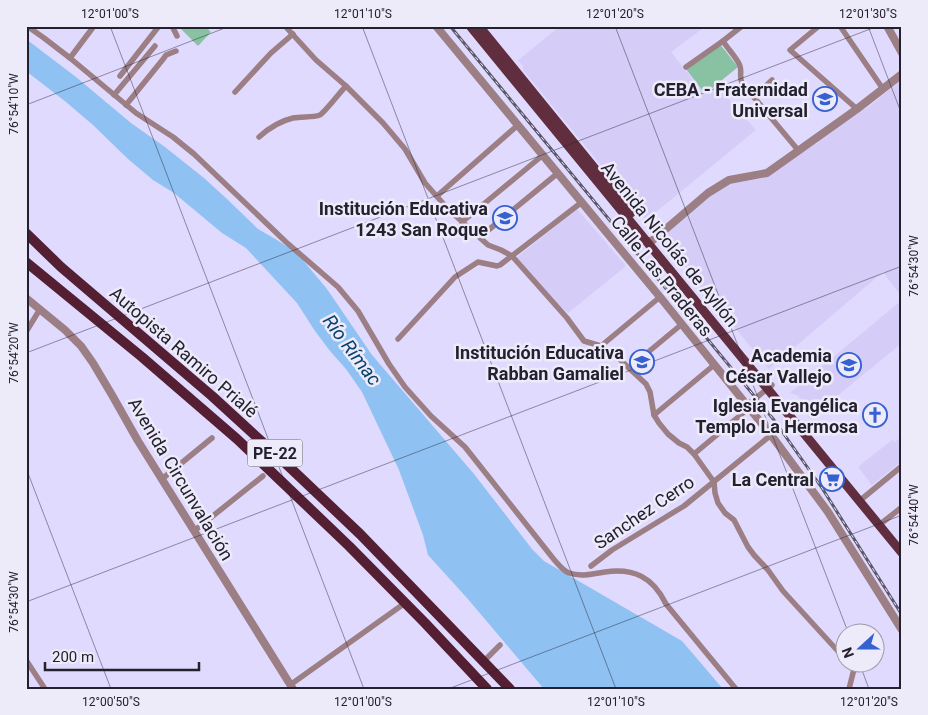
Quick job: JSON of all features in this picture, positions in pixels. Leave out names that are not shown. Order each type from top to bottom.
[{"type":"highway","name":"Autopista Ramiro Prialé","points":[[26,233],[61,267],[212,396],[282,460],[360,534],[510,689]]},
{"type":"highway","points":[[26,242],[61,267]]},
{"type":"highway","name":"Autopista Ramiro Prialé","points":[[26,261],[237,439],[349,546],[487,689]]},
{"type":"main road","name":"Avenida Nicolás de Ayllón","points":[[470,26],[902,545]]},
{"type":"main road","name":"Avenida Nicolás de Ayllón","points":[[479,26],[650,241]]},
{"type":"main road","name":"Avenida Nicolás de Ayllón","points":[[770,387],[902,553]]},
{"type":"street","points":[[70,58],[94,26]]},
{"type":"street","points":[[120,76],[159,26]]},
{"type":"street","points":[[172,26],[177,36]]},
{"type":"street","points":[[285,26],[316,60],[346,86],[383,123],[405,149],[425,183],[462,222],[488,245],[512,256],[584,340],[601,346],[614,354],[646,384],[650,392],[654,415],[659,423],[668,434],[694,454],[714,482],[718,502],[734,520],[748,547],[836,650]]},
{"type":"street","name":"Calle Las Praderas","points":[[436,26],[660,297],[771,435],[828,512],[902,630]]},
{"type":"street","points":[[686,67],[742,26]]},
{"type":"street","points":[[819,26],[790,50],[857,109]]},
{"type":"street","points":[[840,26],[883,89]]},
{"type":"street","points":[[887,26],[902,53]]},
{"type":"street","points":[[30,27],[136,114],[173,137],[194,154],[275,231],[338,287],[358,311],[389,364],[405,387],[431,416],[469,451],[552,558],[563,569],[572,574],[582,576],[615,571],[639,574],[657,589],[666,604],[736,689]]},
{"type":"street","points":[[235,92],[292,34]]},
{"type":"street","points":[[723,41],[741,67],[740,79],[798,150]]},
{"type":"street","points":[[114,95],[155,46]]},
{"type":"street","points":[[126,105],[164,58],[176,51]]},
{"type":"street","points":[[650,241],[708,193],[729,180],[766,173],[857,109],[902,74]]},
{"type":"street","points":[[754,97],[772,80]]},
{"type":"street","points":[[259,137],[270,128],[288,120],[322,114],[346,86]]},
{"type":"street","points":[[437,196],[518,124]]},
{"type":"street","points":[[462,222],[543,155]]},
{"type":"street","points":[[486,232],[558,173]]},
{"type":"street","points":[[398,339],[455,277],[478,262],[500,265],[582,202]]},
{"type":"street","points":[[601,346],[660,297]]},
{"type":"street","name":"Avenida Circunvalación","points":[[26,298],[65,330],[86,354],[291,687]]},
{"type":"street","points":[[26,332],[40,309]]},
{"type":"street","points":[[629,368],[682,324]]},
{"type":"street","points":[[654,415],[714,365]]},
{"type":"street","points":[[694,454],[770,387]]},
{"type":"street","name":"Sanchez Cerro","points":[[591,566],[612,550],[684,506],[771,435]]},
{"type":"street","points":[[162,479],[212,438]]},
{"type":"street","points":[[863,498],[902,466]]},
{"type":"street","points":[[194,531],[263,476]]},
{"type":"street","points":[[883,522],[902,507]]},
{"type":"street","points":[[291,687],[405,603]]},
{"type":"street","points":[[484,661],[500,645]]},
{"type":"street","points":[[26,660],[45,689]]},
{"type":"street","points":[[848,689],[853,672]]},
{"type":"shaded area","points":[[560,26],[706,26],[671,52],[705,95],[717,86],[756,130],[646,220],[523,70],[523,66],[519,61],[516,62]]},
{"type":"shaded area","points":[[902,79],[902,297],[883,272],[769,369],[661,237],[718,190],[729,184],[769,177],[813,143],[818,143],[817,140],[871,105]]},
{"type":"shaded area","points":[[577,209],[626,266],[568,313],[548,296],[516,258]]},
{"type":"shaded area","name":"Academia César Vallejo","points":[[902,300],[902,343],[810,418],[808,417],[807,410],[802,401],[797,395],[790,393]]},
{"type":"shaded area","points":[[902,436],[902,461],[872,485],[858,467],[892,440],[895,442]]},
{"type":"green space","points":[[178,26],[205,26],[211,32],[198,46]]},
{"type":"green space","points":[[719,43],[738,67],[705,94],[686,69]]},
{"type":"water","name":"Río Rímac","points":[[26,39],[76,77],[131,123],[204,178],[258,229],[297,253],[327,289],[372,355],[474,474],[532,549],[544,561],[682,641],[723,689],[544,689],[428,555],[423,535],[399,470],[362,392],[315,331],[297,303],[246,248],[222,233],[174,193],[153,180],[93,125],[26,71]]},
{"type":"railway","points":[[450,26],[774,420],[822,488],[902,615]]},
{"type":"place","name":"CEBA - Fraternidad Universal","points":[[825,99]]},
{"type":"place","name":"Institución Educativa 1243 San Roque","points":[[505,218]]},
{"type":"place","name":"Institución Educativa Rabban Gamaliel","points":[[642,362]]},
{"type":"place","name":"Academia César Vallejo","points":[[849,365]]},
{"type":"place","name":"Iglesia Evangélica Templo La Hermosa","points":[[875,415]]},
{"type":"place","name":"La Central","points":[[832,479]]}]
